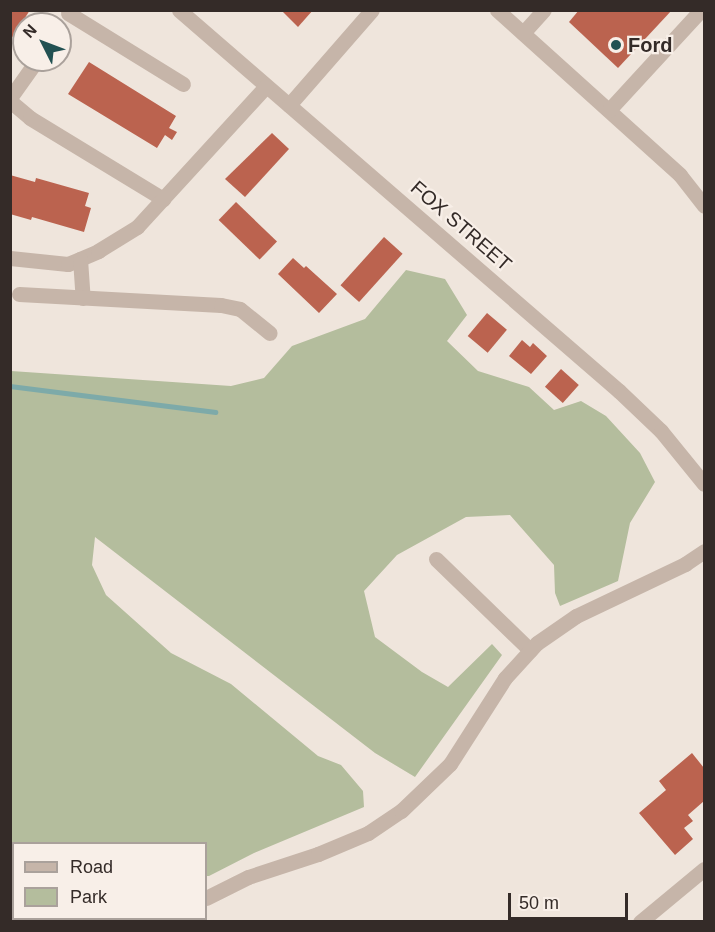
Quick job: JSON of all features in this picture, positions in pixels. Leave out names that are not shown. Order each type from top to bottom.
[{"type":"street","name":"FOX STREET","points":[[179,10],[619,391],[661,431],[705,484]]},
{"type":"street","points":[[289,105],[372,10]]},
{"type":"street","points":[[497,10],[680,175],[705,206]]},
{"type":"street","points":[[523,33],[544,10]]},
{"type":"street","points":[[609,110],[700,10]]},
{"type":"street","points":[[72,19],[183,84]]},
{"type":"street","points":[[29,72],[10,100],[30,118],[163,199]]},
{"type":"street","points":[[10,258],[68,264],[98,251],[137,227],[266,86]]},
{"type":"street","points":[[80,259],[83,298]]},
{"type":"street","points":[[19,294],[221,305],[240,309],[270,333]]},
{"type":"street","points":[[207,897],[248,877],[318,854],[368,833],[401,811],[450,764],[505,678],[530,650],[576,616],[685,564],[705,551]]},
{"type":"street","points":[[436,559],[530,650]]},
{"type":"street","points":[[640,921],[705,869]]},
{"type":"street","points":[[10,920],[26,921]]},
{"type":"green space","points":[[406,270],[445,279],[467,315],[447,341],[478,371],[529,387],[554,410],[581,401],[606,416],[640,453],[655,482],[630,523],[618,581],[560,606],[555,593],[554,565],[510,515],[466,517],[397,555],[364,591],[375,637],[422,672],[448,687],[492,644],[502,655],[415,777],[375,753],[95,537],[92,565],[106,595],[171,653],[231,684],[318,756],[341,765],[363,791],[364,807],[254,853],[209,876],[207,876],[207,842],[12,842],[11,900],[11,371],[231,386],[264,378],[292,346],[365,319]]},
{"type":"building","points":[[10,10],[30,10],[29,12],[12,12],[10,41]]},
{"type":"building","points":[[281,10],[313,10],[298,27]]},
{"type":"building","name":"Ford","points":[[579,10],[672,10],[618,68],[569,22]]},
{"type":"building","points":[[89,62],[176,116],[169,128],[177,132],[172,140],[165,135],[157,148],[68,94]]},
{"type":"building","points":[[272,133],[289,149],[245,197],[225,179]]},
{"type":"building","points":[[10,175],[35,182],[36,178],[89,193],[85,206],[91,208],[84,232],[32,217],[31,220],[10,214]]},
{"type":"building","points":[[236,202],[277,242],[260,260],[219,220]]},
{"type":"building","points":[[384,237],[403,254],[359,302],[341,285]]},
{"type":"building","points":[[293,258],[304,268],[306,266],[337,294],[319,313],[278,274]]},
{"type":"building","points":[[487,313],[507,330],[488,353],[468,336]]},
{"type":"building","points":[[522,340],[530,347],[533,343],[547,356],[531,374],[509,356]]},
{"type":"building","points":[[561,369],[579,385],[563,403],[545,387]]},
{"type":"building","points":[[692,753],[704,768],[704,801],[688,815],[693,821],[684,828],[693,839],[675,855],[639,813],[666,790],[659,781]]},
{"type":"waterway","points":[[10,386],[215,412]]},
{"type":"place","name":"Ford","points":[[616,45]]}]
